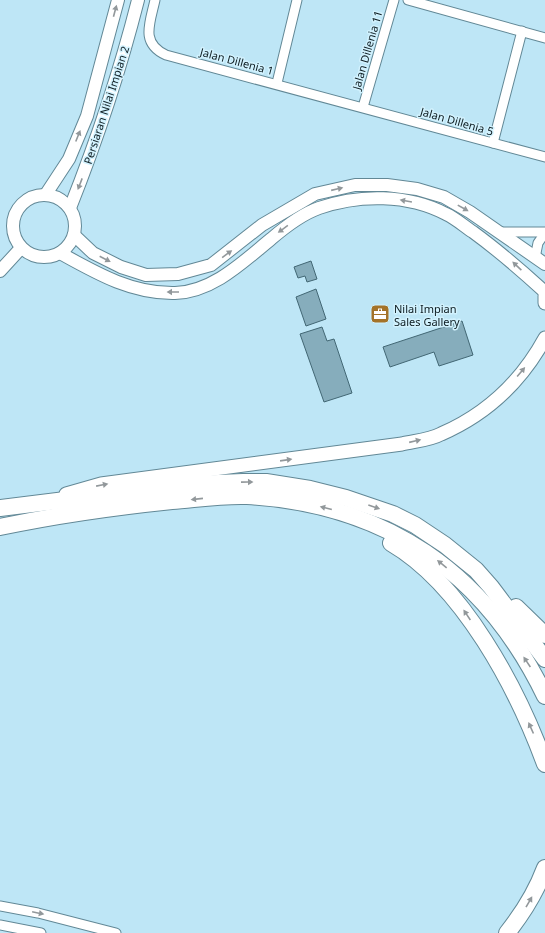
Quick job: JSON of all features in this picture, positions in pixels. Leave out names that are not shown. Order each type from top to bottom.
[{"type":"highway","points":[[0,508],[194,484],[266,482],[310,488],[381,510],[415,525],[445,545],[476,570],[491,587],[545,659]]},
{"type":"highway","points":[[0,527],[61,514],[221,496],[261,498],[307,504],[364,520],[389,530],[420,548],[443,564],[475,595],[505,629],[532,669],[545,696]]},
{"type":"highway","points":[[364,520],[378,535],[407,552],[458,603],[503,674],[532,728],[545,764]]},
{"type":"highway","points":[[491,587],[517,608],[545,635]]},
{"type":"highway","points":[[507,933],[519,919],[545,868]]},
{"type":"main road","points":[[545,296],[545,302]]},
{"type":"main road","points":[[38,503],[101,484],[402,444],[440,435],[483,412],[497,400],[528,364],[545,338]]},
{"type":"street","name":"Persiaran Nilai Impian 2","points":[[46,194],[69,159],[86,116],[118,0]]},
{"type":"street","name":"Persiaran Nilai Impian 2","points":[[70,208],[103,120],[126,47],[138,0]]},
{"type":"street","name":"Jalan Dillenia 1","points":[[155,0],[148,34],[151,43],[157,51],[166,55],[363,107]]},
{"type":"street","points":[[277,84],[298,0]]},
{"type":"street","name":"Jalan Dillenia 11","points":[[363,107],[394,0]]},
{"type":"street","points":[[408,0],[545,38]]},
{"type":"street","points":[[493,143],[522,31]]},
{"type":"street","name":"Jalan Dillenia 5","points":[[363,107],[545,157]]},
{"type":"street","points":[[74,235],[94,253],[121,267],[146,275],[178,274],[211,265],[262,225],[315,194],[356,185],[387,185],[417,189],[444,197],[470,212],[540,261]]},
{"type":"street","points":[[46,194],[56,196],[64,201],[70,208],[75,221],[74,235],[71,242],[60,253],[50,257],[40,257],[30,254],[21,248],[16,240],[12,221],[15,212],[28,199],[46,194]]},
{"type":"street","points":[[60,253],[98,274],[125,285],[151,292],[177,293],[201,287],[232,272],[285,227],[318,208],[355,199],[388,198],[424,204],[447,214],[506,256],[545,292]]},
{"type":"street","points":[[498,232],[545,232]]},
{"type":"street","points":[[540,261],[538,243],[545,232]]},
{"type":"street","points":[[0,271],[21,248]]},
{"type":"street","points":[[0,906],[38,913],[116,933]]},
{"type":"street","points":[[0,925],[41,933]]},
{"type":"building","points":[[311,261],[317,279],[307,282],[305,276],[298,278],[294,267]]},
{"type":"building","points":[[316,289],[326,319],[306,326],[296,297]]},
{"type":"building","points":[[462,321],[473,355],[439,366],[434,352],[390,367],[383,347]]},
{"type":"building","points":[[322,327],[327,341],[334,339],[352,393],[324,402],[300,334]]},
{"type":"place","name":"Nilai Impian Sales Gallery","points":[[380,314]]}]
